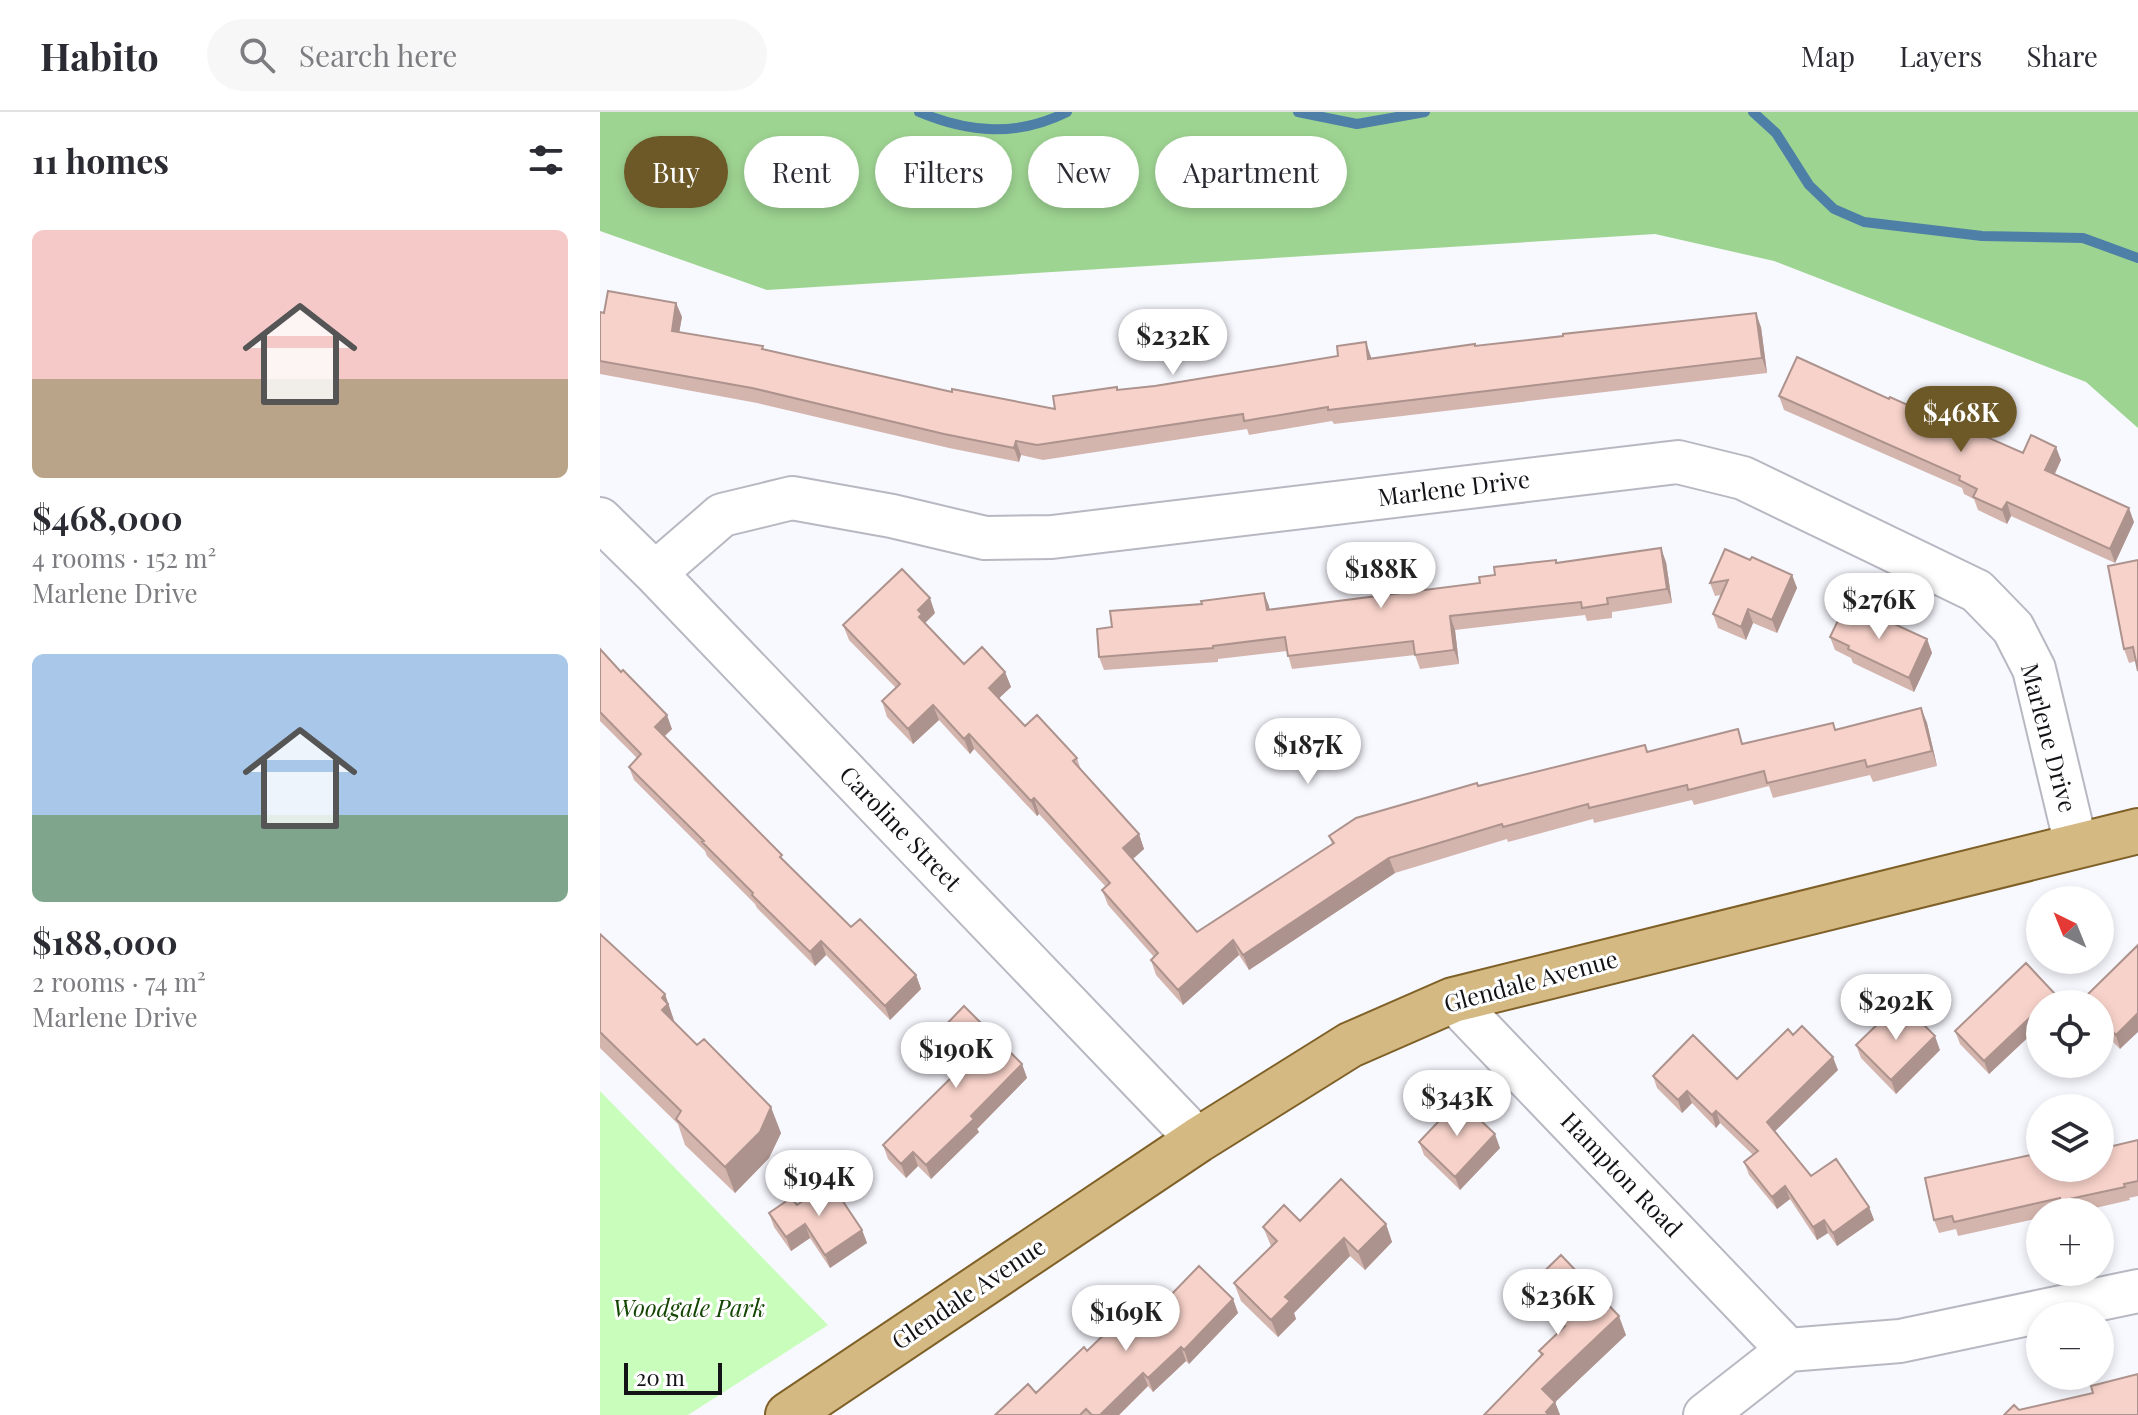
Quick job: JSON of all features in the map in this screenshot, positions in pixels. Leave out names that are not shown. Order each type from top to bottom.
[{"type":"main road","name":"Glendale Avenue","points":[[788,1415],[1198,1140],[1350,1045],[1453,1000],[2138,831]]},
{"type":"street","name":"Marlene Drive","points":[[655,573],[722,515],[792,498],[892,516],[985,538],[1052,537],[1678,462],[1743,478],[1977,591],[2013,628],[2034,669],[2076,845]]},
{"type":"street","name":"Caroline Street","points":[[600,519],[1198,1140]]},
{"type":"street","name":"Hampton Road","points":[[1453,1000],[1788,1350]]},
{"type":"street","points":[[1705,1415],[1788,1350],[1900,1341],[2138,1291]]},
{"type":"green space","points":[[600,112],[2138,112],[2138,428],[2086,382],[1774,261],[1655,234],[767,290],[600,231]]},
{"type":"green space","name":"Woodgale Park","points":[[600,1091],[828,1325],[688,1415],[600,1415]]},
{"type":"building","points":[[608,291],[676,303],[672,331],[763,346],[762,349],[952,392],[952,389],[1055,409],[1053,396],[1117,387],[1117,390],[1155,386],[1338,356],[1337,346],[1366,342],[1368,359],[1756,313],[1762,358],[1328,410],[1328,407],[1244,421],[1243,414],[1037,445],[1016,441],[1014,448],[752,388],[600,361],[600,312],[604,313]]},
{"type":"building","points":[[1797,357],[1889,399],[2023,453],[2031,435],[2056,447],[2045,470],[2129,508],[2110,549],[2007,502],[2002,510],[1973,497],[1977,489],[1959,480],[1960,476],[1779,396]]},
{"type":"building","points":[[1661,548],[1667,589],[1607,598],[1608,604],[1582,608],[1581,602],[1450,616],[1454,650],[1415,655],[1413,641],[1288,656],[1285,637],[1213,648],[1099,657],[1097,629],[1112,627],[1110,611],[1202,604],[1201,601],[1264,593],[1267,610],[1480,583],[1479,577],[1495,575],[1494,567],[1556,560],[1556,563]]},
{"type":"building","points":[[1725,549],[1792,575],[1772,620],[1748,609],[1741,627],[1713,614],[1728,580],[1710,583]]},
{"type":"building","points":[[2138,560],[2138,671],[2133,647],[2124,649],[2108,566]]},
{"type":"building","points":[[902,569],[930,598],[918,610],[922,614],[919,617],[964,664],[982,647],[1005,672],[989,688],[1025,726],[1037,715],[1077,758],[1073,761],[1139,834],[1123,848],[1197,932],[1334,843],[1329,836],[1356,818],[1477,783],[1478,786],[1645,745],[1647,752],[1738,729],[1742,744],[1833,723],[1835,730],[1921,708],[1932,751],[1867,767],[1865,760],[1767,783],[1764,771],[1688,790],[1687,785],[1589,808],[1588,804],[1503,827],[1502,824],[1389,858],[1243,955],[1233,940],[1178,990],[1151,960],[1158,953],[1102,890],[1110,883],[1034,798],[1031,801],[969,734],[964,739],[933,705],[908,729],[882,701],[900,684],[843,625]]},
{"type":"building","points":[[1845,606],[1862,614],[1864,610],[1927,639],[1909,678],[1830,637]]},
{"type":"building","points":[[600,649],[667,715],[655,727],[782,855],[780,857],[851,927],[860,919],[916,975],[885,1006],[821,941],[810,952],[629,767],[641,754],[600,712]]},
{"type":"building","points":[[600,934],[665,994],[662,998],[668,1004],[662,1010],[697,1045],[704,1039],[771,1107],[760,1132],[725,1167],[676,1119],[681,1111],[600,1032]]},
{"type":"building","points":[[2138,945],[2138,1013],[2116,1035],[2114,990],[2092,990],[2108,974],[2114,974],[2114,969]]},
{"type":"building","points":[[2026,963],[2026,974],[2036,974],[2051,990],[2026,990],[2026,1021],[1984,1061],[1955,1031]]},
{"type":"building","points":[[1904,1005],[1935,1036],[1891,1080],[1856,1045],[1886,1016],[1889,1019]]},
{"type":"building","points":[[964,1006],[1022,1064],[971,1116],[974,1119],[926,1165],[913,1152],[901,1164],[883,1145],[964,1065],[946,1047],[950,1044],[938,1033]]},
{"type":"building","points":[[1802,1026],[1833,1057],[1767,1122],[1811,1176],[1836,1159],[1869,1207],[1833,1233],[1824,1220],[1813,1227],[1785,1186],[1772,1197],[1744,1162],[1758,1151],[1716,1111],[1712,1115],[1687,1091],[1678,1100],[1653,1076],[1693,1035],[1737,1079],[1788,1029],[1793,1035]]},
{"type":"building","points":[[1459,1100],[1495,1134],[1455,1177],[1419,1142]]},
{"type":"building","points":[[2138,1140],[2138,1181],[2124,1184],[2125,1187],[2074,1198],[2026,1198],[2026,1206],[1954,1222],[1952,1216],[1934,1220],[1925,1178],[2026,1156],[2026,1182],[2114,1182],[2114,1146]]},
{"type":"building","points":[[1341,1179],[1386,1224],[1358,1252],[1344,1238],[1285,1297],[1290,1301],[1271,1320],[1234,1283],[1277,1241],[1263,1227],[1284,1205],[1300,1221]]},
{"type":"building","points":[[830,1182],[862,1230],[825,1255],[805,1224],[786,1237],[769,1213],[791,1198],[797,1205]]},
{"type":"building","points":[[1561,1255],[1619,1316],[1542,1389],[1555,1402],[1546,1412],[1549,1415],[1484,1415],[1543,1354],[1539,1351],[1565,1326],[1528,1287]]},
{"type":"building","points":[[1199,1266],[1233,1299],[1184,1350],[1181,1347],[1148,1378],[1143,1373],[1100,1415],[1092,1415],[1086,1409],[1080,1415],[995,1415],[1028,1384],[1036,1393],[1084,1347],[1087,1351],[1113,1326],[1120,1334],[1160,1293],[1166,1300]]},
{"type":"building","points":[[2138,1374],[2138,1415],[2004,1415],[2014,1405],[2019,1410],[2093,1393],[2092,1390],[2114,1390],[2114,1380]]},
{"type":"waterway","points":[[919,112],[956,124],[993,129],[1030,126],[1067,112]]},
{"type":"waterway","points":[[1298,112],[1357,124],[1425,112]]},
{"type":"waterway","points":[[1753,112],[1776,133],[1809,185],[1834,209],[1864,222],[1982,236],[2083,238],[2138,258]]}]
